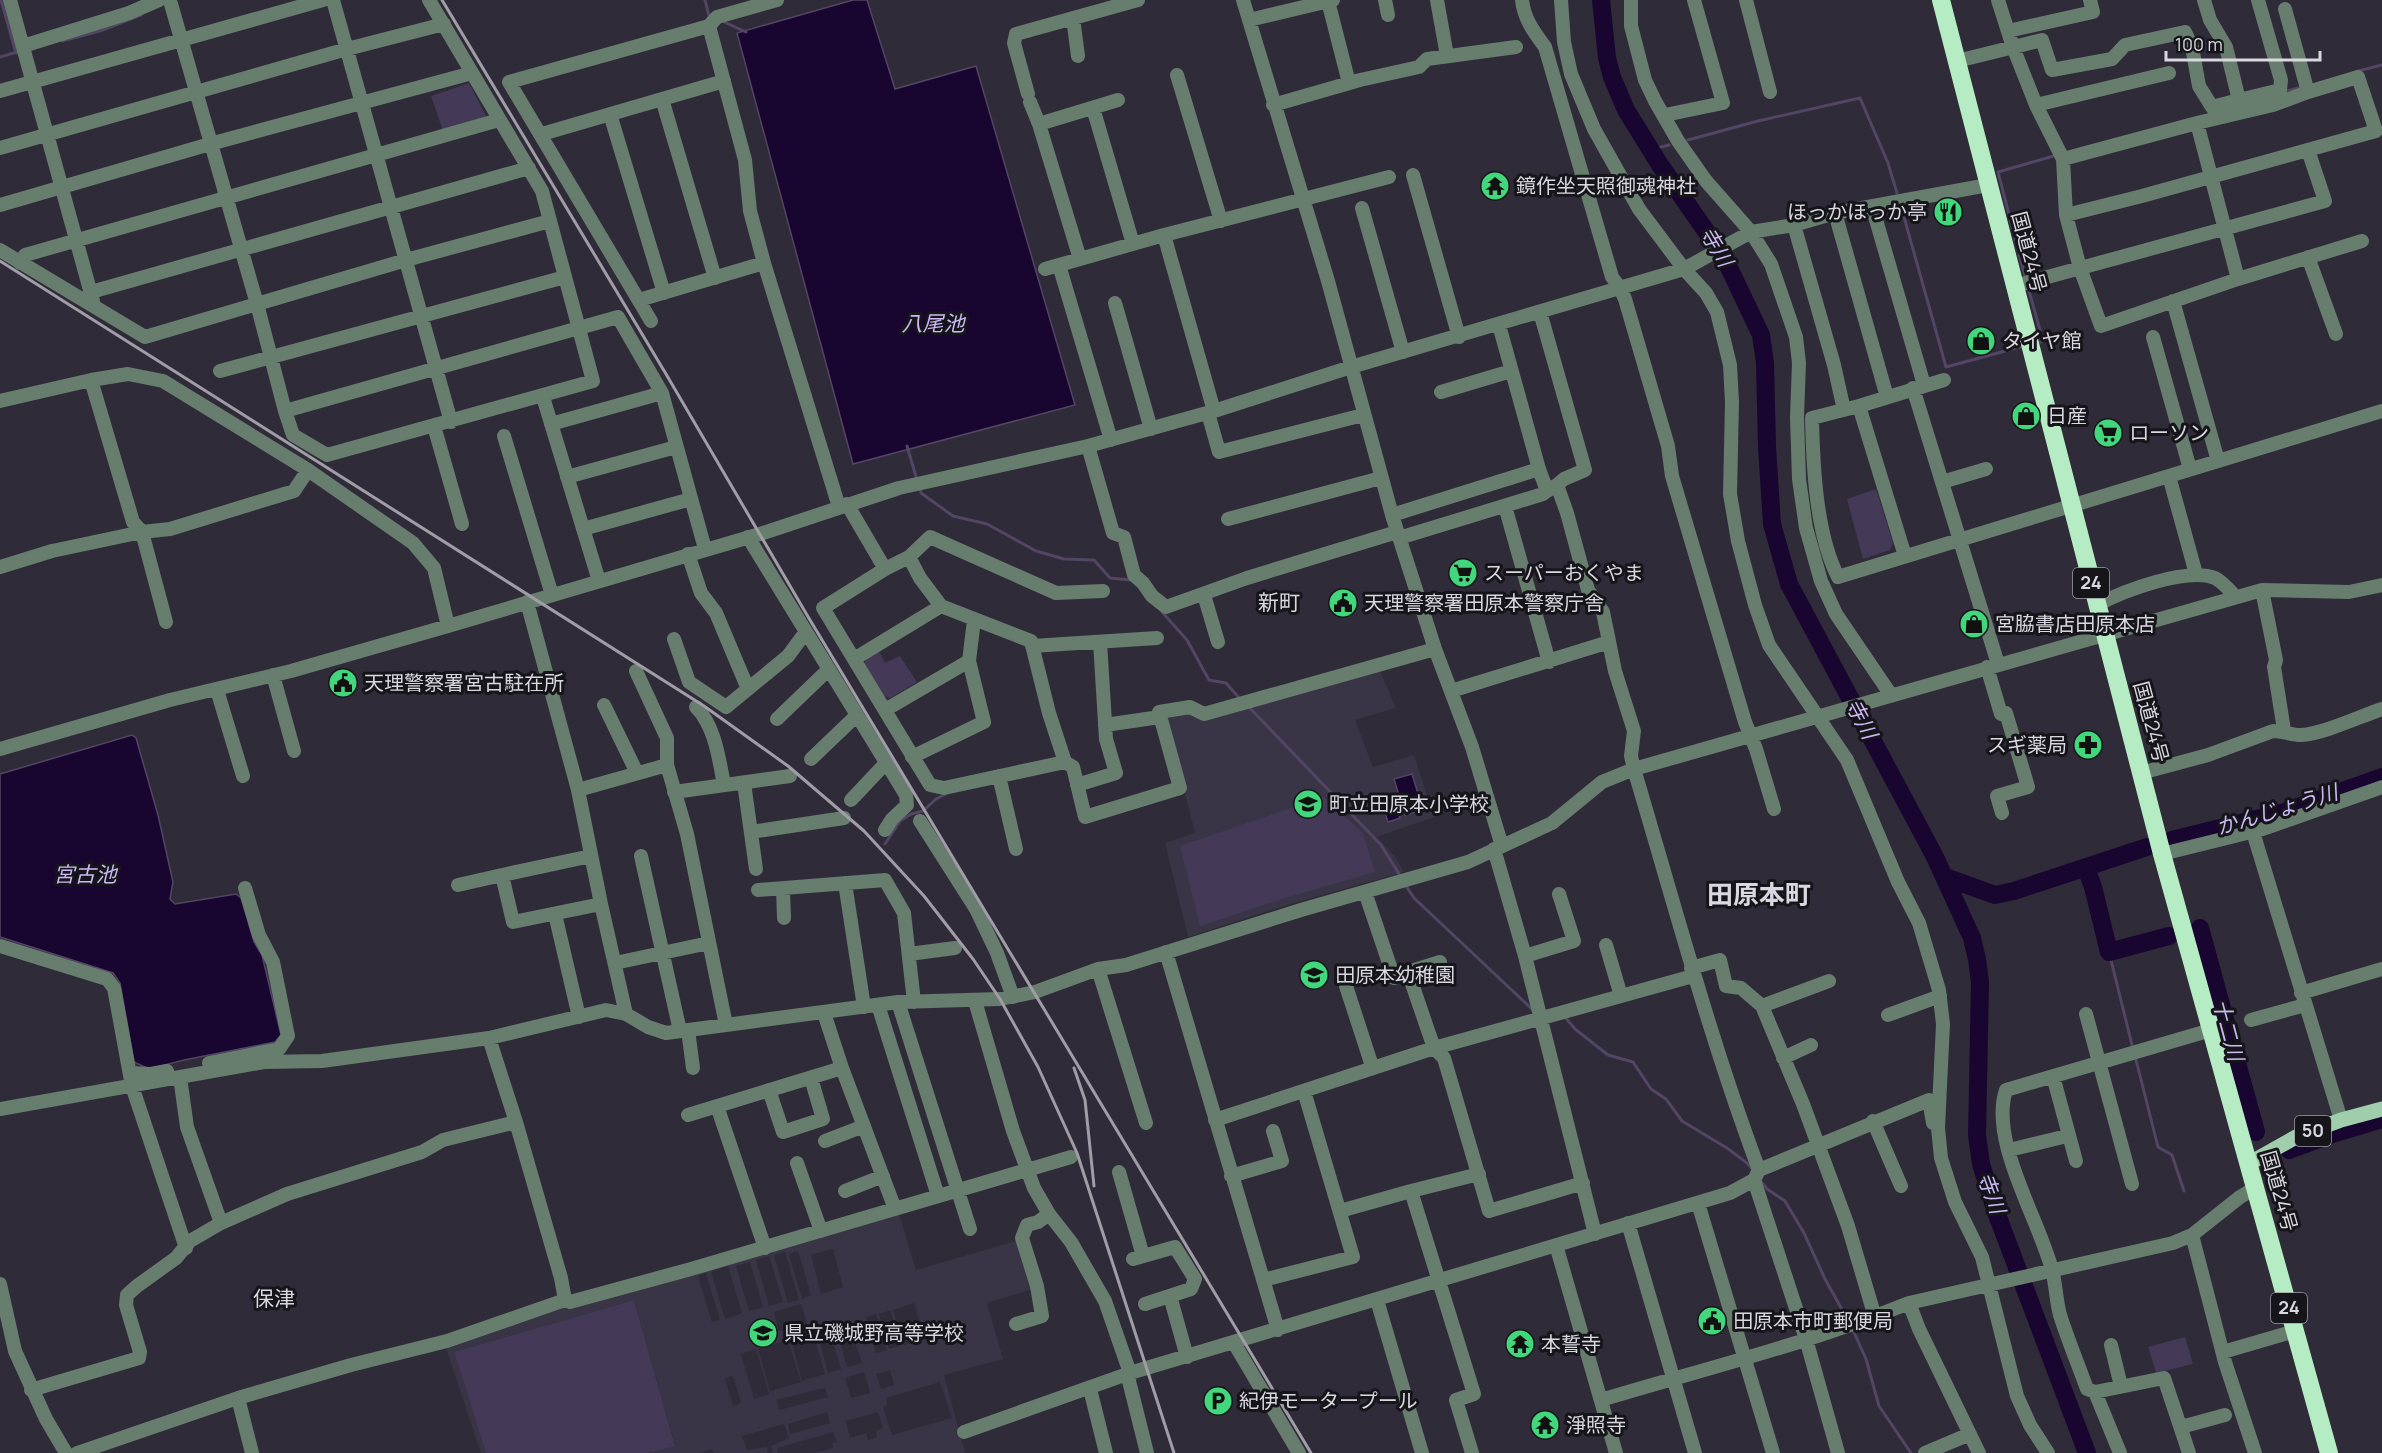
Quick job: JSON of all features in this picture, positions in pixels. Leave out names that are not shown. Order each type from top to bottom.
[{"type":"highway","name":"国道24号","points":[[1941,0],[2140,773],[2329,1453]]},
{"type":"main road","name":"50","points":[[2248,1164],[2296,1137],[2341,1120],[2382,1109]]},
{"type":"street","points":[[10,0],[45,135],[92,299]]},
{"type":"street","points":[[0,92],[323,0]]},
{"type":"street","points":[[333,0],[451,422]]},
{"type":"street","points":[[22,46],[165,2],[181,39],[293,435],[327,455],[543,397],[593,381],[542,191],[429,0]]},
{"type":"street","points":[[651,321],[542,134],[509,82],[710,26],[717,17],[777,0]]},
{"type":"street","points":[[1080,259],[1029,98],[1014,43],[1016,34],[1138,0]]},
{"type":"street","points":[[1243,0],[1398,535],[1435,649],[1472,747],[1595,1234]]},
{"type":"street","points":[[1249,20],[1331,0],[1349,83]]},
{"type":"street","points":[[1385,0],[1388,15]]},
{"type":"street","points":[[1437,0],[1447,56]]},
{"type":"street","points":[[1522,0],[1524,13],[1545,47],[1595,223],[1612,277],[1620,288],[1655,401],[1668,446],[1672,476],[1774,809]]},
{"type":"street","points":[[1561,0],[1564,42],[1571,74],[1594,129],[1639,209],[1706,292],[1717,312],[1730,365],[1732,402],[1730,494],[1738,541],[1755,605],[1769,645],[1819,715],[1847,760],[1898,882],[1919,923],[1940,996],[1943,1024],[1938,1128],[1941,1158],[1952,1191],[1982,1257],[1991,1284],[2017,1396],[2030,1425],[2048,1453]]},
{"type":"street","points":[[1631,0],[1631,26],[1645,80],[1655,101],[1678,141],[1706,181],[1771,264],[1796,337],[1799,363],[1797,417],[1799,478],[1806,528],[1821,580],[1836,614],[1889,695]]},
{"type":"street","points":[[1665,115],[1723,103],[1694,0]]},
{"type":"street","points":[[1746,0],[1770,92]]},
{"type":"street","points":[[1998,0],[2013,47],[2036,105],[2063,159],[2066,215],[2080,268],[2101,326],[2238,279],[2362,241]]},
{"type":"street","points":[[2008,31],[2093,12],[2090,0]]},
{"type":"street","points":[[2204,0],[2210,20],[2226,48],[2239,100]]},
{"type":"street","points":[[1957,61],[2042,40],[2052,70],[2112,59],[2125,45],[2185,32],[2192,47],[2199,86],[2212,106],[2280,90],[2281,80],[2258,0]]},
{"type":"street","points":[[2285,9],[2308,92]]},
{"type":"street","points":[[1073,18],[1078,56]]},
{"type":"street","points":[[0,147],[347,49],[444,24]]},
{"type":"street","points":[[710,26],[745,159],[750,211],[764,263],[843,506],[885,568]]},
{"type":"street","points":[[1273,105],[1349,83],[1419,67],[1427,59],[1516,47]]},
{"type":"street","points":[[0,205],[210,144],[472,73]]},
{"type":"street","points":[[2036,105],[2169,73]]},
{"type":"street","points":[[1177,75],[1221,221]]},
{"type":"street","points":[[2063,159],[2273,105],[2358,77],[2376,131],[2066,215]]},
{"type":"street","points":[[542,134],[724,81]]},
{"type":"street","points":[[662,99],[715,278]]},
{"type":"street","points":[[1039,124],[1118,100]]},
{"type":"street","points":[[1093,108],[1133,244]]},
{"type":"street","points":[[610,114],[664,293]]},
{"type":"street","points":[[20,263],[25,255],[75,240],[499,120]]},
{"type":"street","points":[[2197,123],[2238,279]]},
{"type":"street","points":[[2015,286],[2325,201],[2308,150]]},
{"type":"street","points":[[92,299],[241,251],[529,168]]},
{"type":"street","points":[[1413,175],[1459,337]]},
{"type":"street","points":[[1111,440],[1052,267],[1389,177]]},
{"type":"street","points":[[0,749],[170,700],[217,690],[448,626],[748,537],[899,488],[1088,446],[1211,412],[1351,367],[1459,337],[1687,267],[1748,233],[1794,225],[1835,213],[1988,185]]},
{"type":"street","points":[[1872,206],[1942,482],[1960,540],[1992,666],[2001,714],[2007,713],[2028,787],[1997,796],[2002,813]]},
{"type":"street","points":[[1362,208],[1403,352]]},
{"type":"street","points":[[1835,213],[1887,397]]},
{"type":"street","points":[[0,250],[20,263],[92,299],[145,337],[406,260],[550,221]]},
{"type":"street","points":[[1794,225],[1834,365],[1844,410]]},
{"type":"street","points":[[1164,236],[1211,412],[1219,452],[1363,415]]},
{"type":"street","points":[[2308,257],[2336,334]]},
{"type":"street","points":[[639,300],[764,263]]},
{"type":"street","points":[[220,370],[272,358],[565,276]]},
{"type":"street","points":[[2173,301],[2218,461]]},
{"type":"street","points":[[1115,303],[1151,429]]},
{"type":"street","points":[[1088,446],[1113,533],[1124,537],[1134,575],[1166,608],[1247,578],[1543,494],[1564,479],[1585,470],[1540,312]]},
{"type":"street","points":[[285,411],[618,317],[662,393],[705,549]]},
{"type":"street","points":[[1498,325],[1539,469],[1567,513],[1588,590],[1603,612],[1615,671],[1634,731],[1631,756],[1692,972],[1806,1339],[1838,1453]]},
{"type":"street","points":[[2153,338],[2190,470]]},
{"type":"street","points":[[1441,392],[1511,371]]},
{"type":"street","points":[[0,401],[128,374],[163,381],[308,470],[413,543],[434,568],[448,626]]},
{"type":"street","points":[[91,380],[133,522],[142,532],[166,622]]},
{"type":"street","points":[[1944,380],[1812,418],[1816,494],[1832,564],[1838,578],[2382,411]]},
{"type":"street","points":[[551,424],[662,393]]},
{"type":"street","points":[[543,397],[599,581]]},
{"type":"street","points":[[1859,406],[1905,556]]},
{"type":"street","points":[[434,426],[462,524]]},
{"type":"street","points":[[504,436],[552,595]]},
{"type":"street","points":[[567,477],[676,447]]},
{"type":"street","points":[[1392,515],[1539,469]]},
{"type":"street","points":[[1942,482],[1986,469]]},
{"type":"street","points":[[0,567],[52,551],[142,532],[170,529],[294,490],[308,470]]},
{"type":"street","points":[[2169,476],[2196,574]]},
{"type":"street","points":[[1228,519],[1381,478]]},
{"type":"street","points":[[583,529],[691,499]]},
{"type":"street","points":[[1504,506],[1549,662]]},
{"type":"street","points":[[748,537],[906,795],[907,805],[892,819],[885,830]]},
{"type":"street","points":[[1065,762],[1000,780],[944,788],[930,785],[823,608],[885,568],[909,557],[930,537],[1056,593],[1103,591]]},
{"type":"street","points":[[688,554],[701,592],[716,613],[748,689]]},
{"type":"street","points":[[909,557],[920,578],[941,606],[1031,641],[1049,713],[1065,762],[1073,767],[1085,817],[1180,788],[1159,712],[1190,707],[1204,714],[1435,649]]},
{"type":"street","points":[[2097,605],[2119,593],[2140,586],[2196,574],[2216,579],[2236,597]]},
{"type":"street","points":[[131,1080],[180,1077],[264,1062],[322,1061],[489,1038],[606,1010],[626,1014],[648,1027],[666,1033],[898,1002],[1013,997],[1035,992],[1098,969],[1126,965],[1468,862],[1552,823],[1602,782],[1635,768],[2262,590],[2349,592],[2382,585]]},
{"type":"street","points":[[2262,590],[2276,660],[2274,667],[2284,730]]},
{"type":"street","points":[[1204,595],[1218,642]]},
{"type":"street","points":[[527,602],[578,790],[626,1014]]},
{"type":"street","points":[[854,659],[941,606]]},
{"type":"street","points":[[912,757],[984,722],[969,661],[974,620]]},
{"type":"street","points":[[674,639],[689,682],[726,708],[788,656],[805,633]]},
{"type":"street","points":[[1032,646],[1157,638]]},
{"type":"street","points":[[1077,785],[1116,773],[1106,739],[1100,642]]},
{"type":"street","points":[[1451,691],[1609,642]]},
{"type":"street","points":[[885,710],[969,661]]},
{"type":"street","points":[[777,719],[829,669]]},
{"type":"street","points":[[636,671],[667,738],[667,765],[687,834],[726,1025]]},
{"type":"street","points":[[273,675],[294,751]]},
{"type":"street","points":[[217,690],[243,776]]},
{"type":"street","points":[[604,705],[637,773]]},
{"type":"street","points":[[696,707],[705,716],[717,750],[724,785]]},
{"type":"street","points":[[2140,773],[2208,755],[2273,731],[2284,730],[2300,735],[2382,709]]},
{"type":"street","points":[[811,759],[857,715]]},
{"type":"street","points":[[1105,725],[1160,717]]},
{"type":"street","points":[[851,800],[885,764]]},
{"type":"street","points":[[578,790],[667,765]]},
{"type":"street","points":[[674,792],[790,776]]},
{"type":"street","points":[[1000,780],[1016,849]]},
{"type":"street","points":[[744,783],[756,869]]},
{"type":"street","points":[[2162,854],[2253,832],[2382,787]]},
{"type":"street","points":[[751,832],[844,818]]},
{"type":"street","points":[[920,821],[976,909],[997,953],[1013,997]]},
{"type":"street","points":[[2253,832],[2341,1120]]},
{"type":"street","points":[[458,885],[591,856]]},
{"type":"street","points":[[641,856],[693,1068]]},
{"type":"street","points":[[502,875],[513,922],[601,904]]},
{"type":"street","points":[[758,890],[885,880],[904,913],[914,1002]]},
{"type":"street","points":[[845,883],[871,1006],[938,1196]]},
{"type":"street","points":[[0,1109],[151,1074],[279,1049],[288,1036],[273,962],[259,935],[245,888]]},
{"type":"street","points":[[783,889],[784,918]]},
{"type":"street","points":[[1365,892],[1394,978],[1440,962]]},
{"type":"street","points":[[1525,956],[1574,941],[1558,894]]},
{"type":"street","points":[[555,915],[579,1017]]},
{"type":"street","points":[[615,963],[709,943]]},
{"type":"street","points":[[0,945],[107,979],[114,988],[131,1080],[186,1248]]},
{"type":"street","points":[[1606,945],[1621,996]]},
{"type":"street","points":[[909,954],[955,948]]},
{"type":"street","points":[[1167,952],[1278,1330]]},
{"type":"street","points":[[1215,1120],[1372,1066],[1540,1015],[1621,996],[1692,972],[1719,960],[1726,986],[1741,988],[1762,1006],[1848,1226],[1875,1317]]},
{"type":"street","points":[[1098,969],[1146,1124]]},
{"type":"street","points":[[2251,1020],[2382,969]]},
{"type":"street","points":[[1408,972],[1434,1048],[1444,1058],[1489,1210],[1582,1183]]},
{"type":"street","points":[[1762,1006],[1829,981]]},
{"type":"street","points":[[1346,986],[1372,1066]]},
{"type":"street","points":[[1888,1015],[1940,996]]},
{"type":"street","points":[[975,1000],[1013,1131],[1027,1170],[1049,1214],[1071,1242],[1105,1301],[1130,1374],[1147,1453]]},
{"type":"street","points":[[898,1002],[970,1229]]},
{"type":"street","points":[[824,1013],[895,1209]]},
{"type":"street","points":[[2086,1014],[2132,1184]]},
{"type":"street","points":[[2189,1453],[2164,1378],[2095,1392],[2087,1389],[2060,1313],[2035,1221],[2014,1171],[2003,1119],[2003,1099],[2006,1090],[2211,1030]]},
{"type":"street","points":[[489,1038],[516,1122],[561,1278],[565,1300]]},
{"type":"street","points":[[1784,1058],[1811,1045]]},
{"type":"street","points":[[688,1114],[843,1068]]},
{"type":"street","points":[[2053,1076],[2067,1136],[2076,1161]]},
{"type":"street","points":[[180,1077],[187,1127],[221,1223]]},
{"type":"street","points":[[769,1090],[783,1132],[823,1119],[811,1078]]},
{"type":"street","points":[[1263,1280],[1353,1257],[1304,1091]]},
{"type":"street","points":[[964,1432],[1130,1374],[1730,1193],[1756,1175],[1818,1145],[1929,1100],[1933,1127],[1938,1128]]},
{"type":"street","points":[[717,1106],[765,1248]]},
{"type":"street","points":[[1873,1121],[1901,1186]]},
{"type":"street","points":[[31,1390],[139,1358],[140,1352],[126,1305],[127,1295],[176,1258],[190,1241],[221,1223],[287,1194],[422,1152],[443,1140],[516,1122]]},
{"type":"street","points":[[825,1141],[864,1126]]},
{"type":"street","points":[[1232,1176],[1282,1161],[1273,1131]]},
{"type":"street","points":[[2009,1150],[2067,1136]]},
{"type":"street","points":[[77,1453],[238,1398],[351,1365],[447,1341],[565,1300],[570,1302],[765,1248],[1071,1157]]},
{"type":"street","points":[[797,1163],[820,1231]]},
{"type":"street","points":[[1119,1172],[1138,1257],[1174,1247],[1195,1279],[1191,1289],[1144,1304]]},
{"type":"street","points":[[1340,1211],[1479,1174]]},
{"type":"street","points":[[844,1191],[883,1176]]},
{"type":"street","points":[[1601,1400],[1806,1339],[1875,1317],[1909,1303],[2174,1243],[2192,1235],[2255,1188]]},
{"type":"street","points":[[1411,1191],[1474,1394],[1456,1400],[1472,1453]]},
{"type":"street","points":[[1698,1203],[1773,1453]]},
{"type":"street","points":[[1016,1324],[1042,1316],[1037,1286],[1022,1238],[1027,1225],[1038,1222],[1049,1214]]},
{"type":"street","points":[[1628,1223],[1695,1453]]},
{"type":"street","points":[[2192,1235],[2223,1352],[2256,1453]]},
{"type":"street","points":[[1556,1245],[1616,1453]]},
{"type":"street","points":[[0,1288],[15,1352],[31,1390],[66,1453]]},
{"type":"street","points":[[1170,1296],[1186,1357]]},
{"type":"street","points":[[1377,1300],[1422,1453]]},
{"type":"street","points":[[1909,1303],[1919,1329],[1979,1453]]},
{"type":"street","points":[[2223,1352],[2295,1331]]},
{"type":"street","points":[[1234,1343],[1299,1453]]},
{"type":"street","points":[[2111,1345],[2121,1386]]},
{"type":"street","points":[[1090,1389],[1106,1453]]},
{"type":"street","points":[[2095,1392],[2120,1453]]},
{"type":"street","points":[[238,1398],[252,1453]]},
{"type":"street","points":[[2181,1428],[2225,1415]]},
{"type":"street","points":[[1925,1453],[1970,1434]]},
{"type":"shaded area","points":[[469,83],[487,118],[443,131],[431,96]]},
{"type":"shaded area","points":[[1876,489],[1893,543],[1890,550],[1863,559],[1847,499]]},
{"type":"shaded area","points":[[879,651],[885,663],[900,656],[917,682],[890,698],[882,695],[864,665],[866,658]]},
{"type":"shaded area","name":"町立田原本小学校","points":[[1379,669],[1396,708],[1355,720],[1373,767],[1414,755],[1434,817],[1377,837],[1396,858],[1404,872],[1287,905],[1188,937],[1165,843],[1195,833],[1165,717]]},
{"type":"shaded area","points":[[1323,797],[1363,833],[1375,872],[1200,926],[1180,846]]},
{"type":"shaded area","name":"県立磯城野高等学校","points":[[899,1214],[916,1270],[1019,1240],[1033,1289],[987,1303],[1003,1359],[944,1375],[965,1453],[814,1453],[833,1448],[832,1443],[837,1442],[833,1432],[777,1448],[778,1453],[773,1453],[771,1446],[789,1438],[784,1424],[742,1436],[747,1450],[767,1447],[768,1453],[714,1453],[712,1449],[699,1453],[648,1453],[675,1445],[634,1300],[454,1352],[486,1453],[481,1453],[445,1345],[567,1305]],"holes":[[[833,1249],[843,1287],[821,1294],[811,1255]],[[798,1251],[811,1295],[802,1299],[789,1254]],[[785,1252],[799,1300],[788,1303],[774,1255]],[[769,1256],[783,1302],[769,1306],[756,1260]],[[750,1262],[763,1307],[749,1311],[736,1266]],[[728,1266],[742,1313],[725,1319],[711,1272]],[[706,1273],[720,1320],[712,1322],[698,1276]],[[914,1303],[925,1339],[904,1345],[893,1310]],[[801,1304],[807,1323],[779,1331],[774,1312]],[[890,1310],[901,1345],[889,1349],[879,1314]],[[876,1314],[886,1350],[876,1353],[866,1317]],[[848,1323],[862,1363],[847,1367],[836,1327]],[[829,1328],[841,1369],[828,1373],[817,1332]],[[813,1333],[825,1374],[802,1381],[791,1339]],[[788,1340],[801,1382],[770,1391],[758,1349]],[[756,1349],[769,1394],[754,1399],[741,1354]],[[890,1370],[894,1385],[881,1389],[876,1374]],[[864,1372],[870,1393],[851,1398],[845,1378]],[[733,1376],[741,1403],[733,1406],[725,1378]],[[940,1382],[952,1418],[892,1435],[883,1407],[887,1406],[886,1398]],[[825,1388],[828,1397],[779,1410],[777,1400]],[[827,1412],[830,1423],[790,1434],[788,1424]],[[878,1412],[883,1428],[876,1431],[877,1437],[868,1440],[866,1433],[850,1438],[846,1421]]]},
{"type":"shaded area","points":[[634,1300],[675,1446],[648,1453],[486,1453],[454,1352]]},
{"type":"shaded area","points":[[2185,1337],[2193,1364],[2156,1373],[2148,1347]]},
{"type":"water","name":"八尾池","points":[[853,0],[867,0],[895,89],[976,66],[1075,405],[853,464],[737,33]]},
{"type":"water","name":"宮古池","points":[[132,735],[136,738],[158,815],[173,882],[170,899],[175,904],[236,894],[241,898],[254,942],[262,955],[281,1035],[275,1042],[149,1069],[134,1062],[120,983],[113,973],[0,937],[0,774]]},
{"type":"water","points":[[1412,774],[1423,810],[1405,815],[1394,779]]},
{"type":"water","points":[[1394,800],[1400,818],[1388,822],[1382,804]]},
{"type":"waterway","points":[[1,0],[16,53]]},
{"type":"waterway","points":[[705,0],[709,16],[713,17]]},
{"type":"waterway","name":"寺川","points":[[1601,0],[1607,58],[1612,77],[1626,110],[1660,165],[1724,257],[1761,335],[1765,363],[1772,524],[1789,584],[1935,857],[1972,938],[1980,982],[1977,1135],[1981,1164],[1996,1212],[2087,1453]]},
{"type":"waterway","points":[[62,41],[100,31],[141,15]]},
{"type":"waterway","points":[[722,21],[746,32]]},
{"type":"waterway","points":[[0,57],[20,51]]},
{"type":"waterway","points":[[2358,71],[2382,65]]},
{"type":"waterway","points":[[2283,92],[2302,87]]},
{"type":"waterway","points":[[1688,140],[1758,121],[1860,98],[1888,163],[1897,193]]},
{"type":"waterway","points":[[1650,150],[1669,145]]},
{"type":"waterway","points":[[2026,280],[1998,172],[2057,155]]},
{"type":"waterway","points":[[1902,210],[1946,367],[2020,347]]},
{"type":"waterway","points":[[2028,287],[2043,341],[2040,342]]},
{"type":"waterway","points":[[907,446],[917,480]]},
{"type":"waterway","points":[[920,489],[921,493],[953,516],[987,524],[1036,551],[1064,559],[1094,560],[1110,578],[1131,580]]},
{"type":"waterway","points":[[1162,612],[1187,640],[1209,680],[1226,683],[1241,700]]},
{"type":"waterway","points":[[1248,706],[1381,845],[1401,877]]},
{"type":"waterway","name":"かんじょう川","points":[[2172,840],[2285,812],[2382,777]]},
{"type":"waterway","points":[[885,844],[900,821],[911,814],[923,811],[936,799],[946,794]]},
{"type":"waterway","name":"かんじょう川","points":[[1945,877],[1995,895],[2014,891],[2147,847]]},
{"type":"waterway","name":"十二川","points":[[2086,868],[2109,952],[2169,936]]},
{"type":"waterway","points":[[1406,886],[1414,898],[1534,1011]]},
{"type":"waterway","name":"十二川","points":[[2200,928],[2256,1132]]},
{"type":"waterway","points":[[2109,952],[2133,1049]]},
{"type":"waterway","points":[[1564,1016],[1575,1029],[1608,1055],[1633,1062],[1651,1089],[1666,1099],[1682,1121],[1727,1148],[1753,1170]]},
{"type":"waterway","points":[[2135,1056],[2158,1147],[2172,1155],[2184,1191]]},
{"type":"waterway","name":"十二川","points":[[2289,1150],[2382,1119]]},
{"type":"waterway","points":[[1760,1180],[1767,1189],[1785,1201],[1804,1233],[1825,1279],[1849,1322]]},
{"type":"waterway","points":[[1852,1328],[1866,1359],[1879,1406],[1911,1453]]},
{"type":"railway","points":[[442,0],[807,615],[1311,1453]]},
{"type":"railway","points":[[0,261],[704,706],[788,766],[864,831],[924,896],[973,959],[1000,999],[1038,1067],[1077,1153],[1174,1453]]},
{"type":"railway","points":[[1074,1068],[1085,1100],[1094,1186]]},
{"type":"place","name":"鏡作坐天照御魂神社","points":[[1495,186]]},
{"type":"place","name":"ほっかほっか亭","points":[[1948,212]]},
{"type":"place","name":"タイヤ館","points":[[1981,341]]},
{"type":"place","name":"日産","points":[[2026,416]]},
{"type":"place","name":"ローソン","points":[[2108,433]]},
{"type":"place","name":"スーパーおくやま","points":[[1463,573]]},
{"type":"place","name":"天理警察署田原本警察庁舎","points":[[1343,603]]},
{"type":"place","name":"宮脇書店田原本店","points":[[1974,624]]},
{"type":"place","name":"天理警察署宮古駐在所","points":[[343,683]]},
{"type":"place","name":"スギ薬局","points":[[2088,745]]},
{"type":"place","name":"町立田原本小学校","points":[[1308,804]]},
{"type":"place","name":"田原本幼稚園","points":[[1314,975]]},
{"type":"place","name":"田原本市町郵便局","points":[[1712,1321]]},
{"type":"place","name":"県立磯城野高等学校","points":[[763,1333]]},
{"type":"place","name":"本誓寺","points":[[1520,1344]]},
{"type":"place","name":"紀伊モータープール","points":[[1218,1401]]},
{"type":"place","name":"淨照寺","points":[[1545,1425]]},
{"type":"district","name":"新町","points":[[1279,603]]},
{"type":"district","name":"田原本町","points":[[1759,895]]},
{"type":"district","name":"保津","points":[[274,1299]]}]
